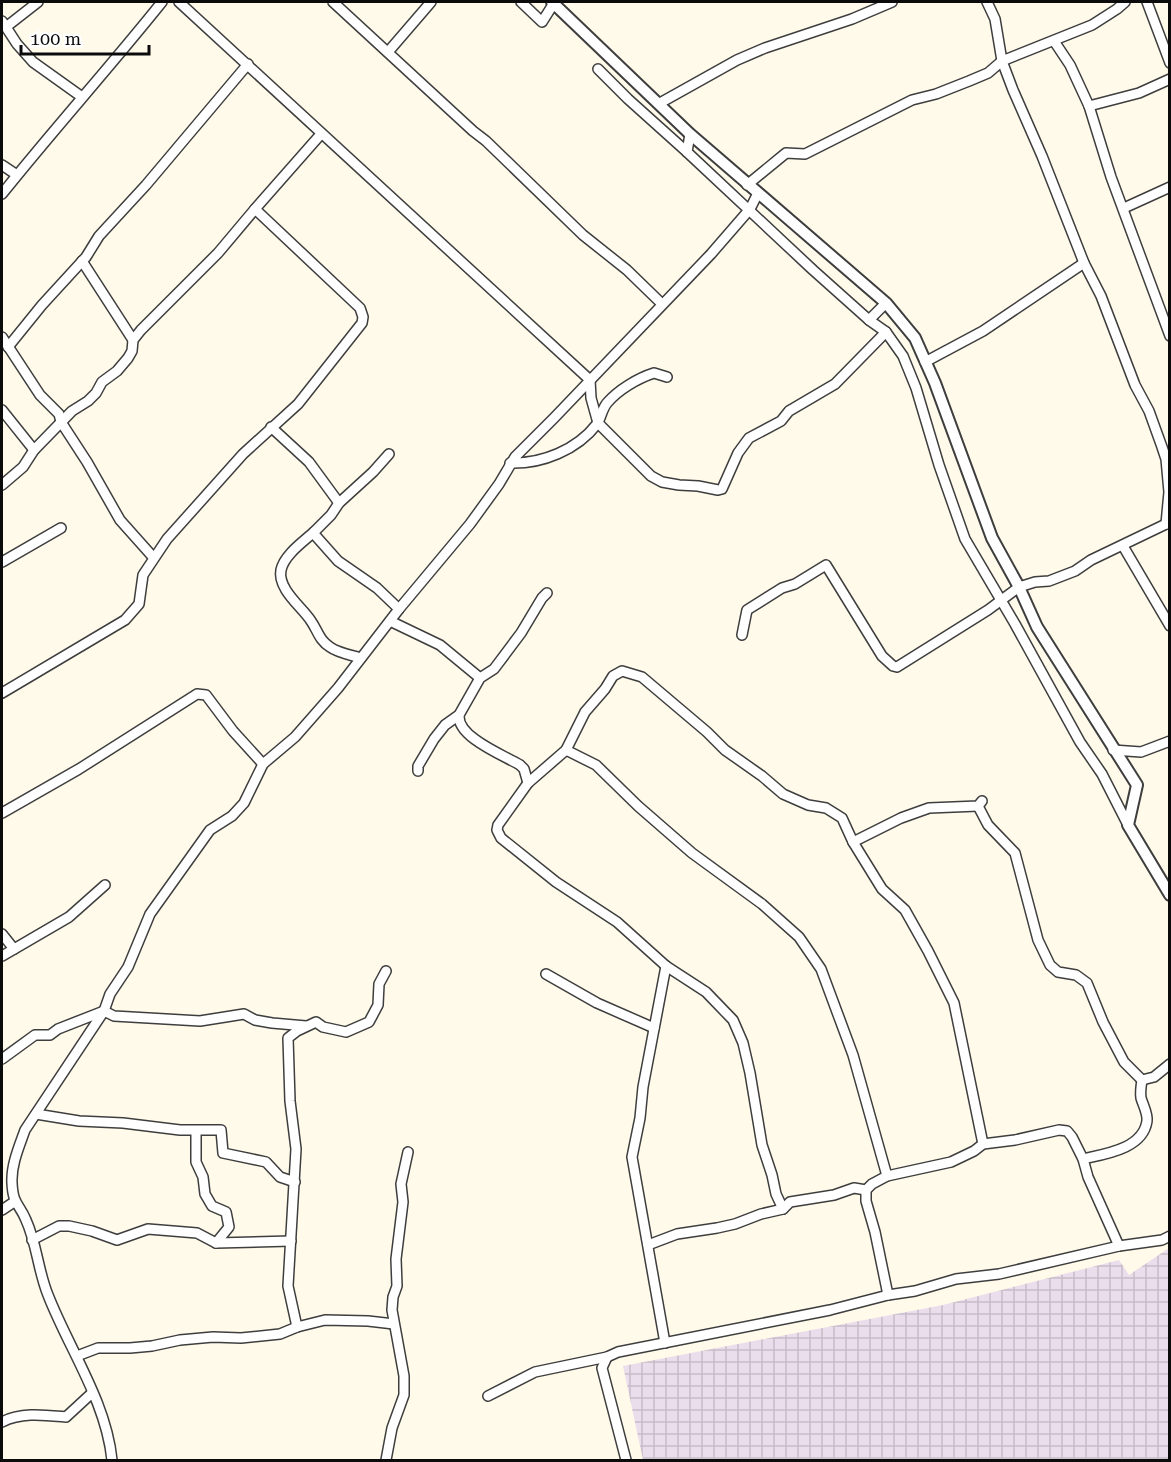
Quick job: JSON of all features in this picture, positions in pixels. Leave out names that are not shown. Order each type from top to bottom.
[{"type":"street","points":[[38,2],[4,24],[33,62],[82,97]]},
{"type":"street","points":[[2,194],[82,97],[120,56],[162,2]]},
{"type":"street","points":[[178,2],[590,380],[591,398],[598,423],[651,476],[662,482],[722,489],[738,453],[749,438],[772,427],[789,411],[835,384],[886,332]]},
{"type":"street","points":[[333,2],[486,141],[583,235],[627,270],[662,304]]},
{"type":"street","points":[[388,52],[431,2]]},
{"type":"street","points":[[520,2],[542,22],[553,2],[690,134],[886,303],[915,338],[992,538],[1038,627],[1137,785],[1128,825]]},
{"type":"street","points":[[660,103],[737,60],[765,48],[852,20],[892,2]]},
{"type":"street","points":[[742,635],[747,610],[825,565],[833,574],[882,656],[895,667],[988,610],[1019,587],[1049,581],[1075,572],[1091,560],[1168,524],[1169,492],[1166,459],[1162,447],[1002,61],[995,19],[987,2]]},
{"type":"street","points":[[747,185],[786,153],[805,154],[912,100],[936,94],[988,73],[1002,61],[1092,25],[1125,2]]},
{"type":"street","points":[[1147,2],[1170,63]]},
{"type":"street","points":[[1054,41],[1070,65],[1089,106],[1111,177],[1170,336]]},
{"type":"street","points":[[8,347],[82,261],[99,236],[146,185],[248,64]]},
{"type":"street","points":[[598,69],[813,270],[869,320],[886,332],[903,356],[916,388],[939,465],[965,539],[1170,895]]},
{"type":"street","points":[[1089,106],[1138,93],[1170,79]]},
{"type":"street","points":[[2,485],[23,467],[34,450],[72,411],[88,401],[102,382],[129,358],[133,340],[141,330],[218,253],[321,134]]},
{"type":"street","points":[[687,152],[690,134]]},
{"type":"street","points":[[2,165],[17,175]]},
{"type":"street","points":[[1124,208],[1170,187]]},
{"type":"street","points":[[112,1461],[110,1442],[92,1394],[47,1293],[26,1219],[14,1202],[12,1176],[25,1130],[105,1011],[111,994],[128,967],[150,914],[210,830],[232,816],[243,803],[263,764],[295,737],[338,688],[399,609],[470,524],[499,484],[510,463],[711,254],[750,209],[758,193]]},
{"type":"street","points":[[2,693],[124,620],[139,604],[143,575],[153,557],[243,454],[298,404],[362,323],[360,308],[255,209]]},
{"type":"street","points":[[82,261],[133,340]]},
{"type":"street","points":[[925,362],[982,331],[1084,263]]},
{"type":"street","points":[[869,320],[886,303]]},
{"type":"street","points":[[2,337],[40,395],[59,414],[61,422],[120,520],[153,557]]},
{"type":"street","points":[[510,463],[523,463],[570,449],[598,423],[606,404],[622,390],[654,373],[667,376]]},
{"type":"street","points":[[2,410],[34,450]]},
{"type":"street","points":[[271,427],[309,462],[339,503]]},
{"type":"street","points":[[361,658],[331,648],[321,640],[312,622],[292,599],[280,577],[282,566],[288,556],[331,516],[339,503],[389,454]]},
{"type":"street","points":[[2,562],[61,528]]},
{"type":"street","points":[[314,532],[316,539],[338,561],[377,588],[399,609]]},
{"type":"street","points":[[1123,546],[1170,626]]},
{"type":"street","points":[[528,783],[524,769],[520,765],[464,731],[458,722],[459,715],[480,678],[494,669],[547,593]]},
{"type":"street","points":[[390,621],[440,645],[480,678]]},
{"type":"street","points":[[783,1209],[776,1194],[762,1145],[750,1073],[743,1044],[733,1020],[706,992],[666,966],[617,922],[556,882],[501,838],[497,830],[498,825],[528,783],[566,750],[585,712],[613,676],[622,672],[635,674],[693,719],[725,750],[783,794],[808,805],[826,808],[842,818],[882,889],[905,910],[954,1003],[983,1144]]},
{"type":"street","points":[[2,813],[79,770],[197,694],[206,695],[233,731],[263,764]]},
{"type":"street","points":[[418,771],[418,766],[434,739],[459,715]]},
{"type":"street","points":[[1113,750],[1141,752],[1170,741]]},
{"type":"street","points":[[566,750],[596,765],[638,806],[692,853],[762,904],[799,937],[821,969],[854,1054],[887,1176]]},
{"type":"street","points":[[854,842],[902,818],[929,808],[980,804],[988,825],[1015,853],[1038,940],[1050,965],[1058,972],[1076,975],[1087,983],[1103,1022],[1124,1062],[1142,1080]]},
{"type":"street","points":[[2,956],[69,917],[105,885]]},
{"type":"street","points":[[2,934],[14,949]]},
{"type":"street","points":[[665,1343],[632,1157],[666,966]]},
{"type":"street","points":[[297,1327],[288,1286],[296,1149],[290,1101],[288,1038],[316,1022],[323,1027],[346,1032],[369,1022],[378,1005],[379,984],[386,971]]},
{"type":"street","points":[[546,974],[597,1003],[654,1028]]},
{"type":"street","points":[[105,1011],[114,1016],[200,1021],[244,1014],[255,1020],[306,1026]]},
{"type":"street","points":[[2,1059],[34,1035],[50,1035],[58,1029],[105,1011]]},
{"type":"street","points":[[1142,1080],[1154,1077],[1170,1064]]},
{"type":"street","points":[[1083,1159],[1113,1152],[1131,1144],[1144,1132],[1147,1119],[1140,1095],[1142,1080]]},
{"type":"street","points":[[36,1114],[79,1121],[196,1131],[221,1130],[223,1153],[266,1162],[280,1177],[295,1182]]},
{"type":"street","points":[[888,1295],[866,1201],[866,1190],[887,1176],[951,1162],[983,1144],[1015,1140],[1059,1130],[1067,1131],[1083,1159],[1088,1177],[1119,1246]]},
{"type":"street","points":[[196,1131],[196,1162],[203,1177],[205,1194],[212,1206],[226,1212],[229,1227],[216,1243]]},
{"type":"street","points":[[386,1461],[392,1428],[404,1395],[404,1376],[394,1324],[393,1297],[397,1286],[396,1259],[403,1202],[401,1184],[408,1152]]},
{"type":"street","points":[[648,1245],[677,1234],[717,1228],[783,1209],[790,1202],[834,1195],[854,1188],[866,1190]]},
{"type":"street","points":[[2,1210],[14,1202]]},
{"type":"street","points":[[32,1240],[59,1227],[69,1226],[117,1240],[148,1229],[197,1233],[216,1243],[291,1241]]},
{"type":"street","points":[[488,1396],[536,1372],[607,1357],[618,1352],[830,1310],[888,1295],[915,1291],[956,1279],[999,1274],[1119,1246],[1162,1240],[1170,1236]]},
{"type":"street","points":[[77,1356],[98,1348],[152,1347],[180,1340],[280,1334],[326,1320],[394,1324]]},
{"type":"street","points":[[607,1357],[602,1368],[626,1461]]},
{"type":"street","points":[[2,1422],[33,1415],[66,1417],[92,1394]]},
{"type":"shaded area","points":[[1169,1248],[1169,1460],[643,1460],[623,1366],[943,1305],[1119,1260],[1129,1275]]}]
